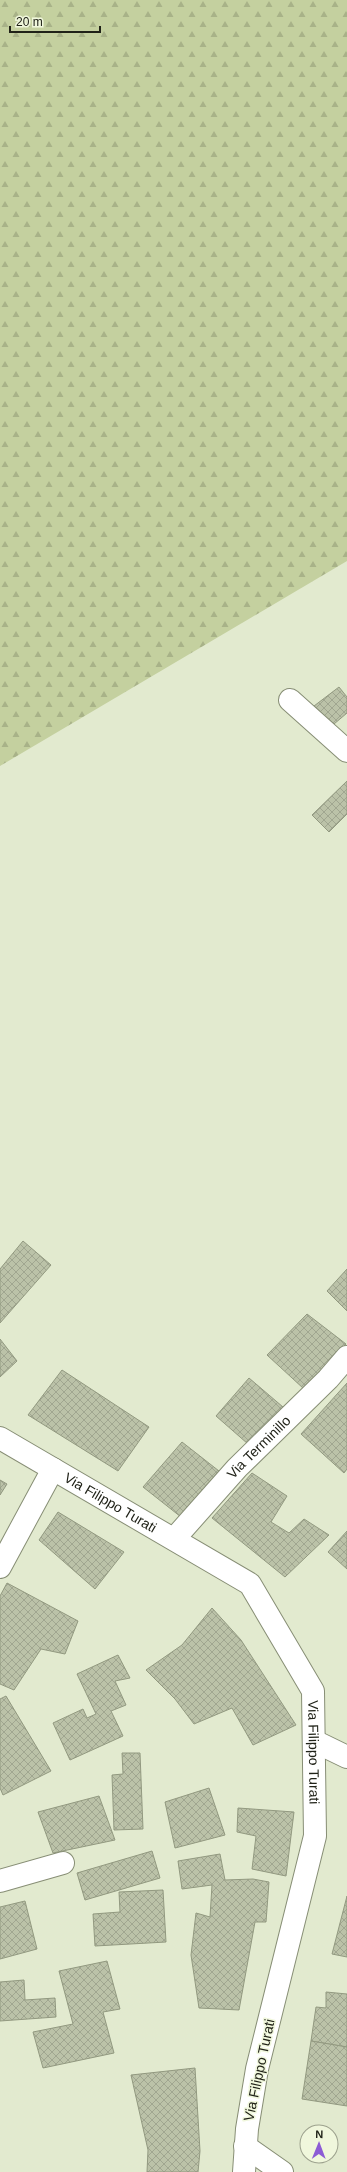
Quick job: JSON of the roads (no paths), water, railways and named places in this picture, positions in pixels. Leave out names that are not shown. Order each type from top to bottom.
[{"type":"main road","points":[[290,700],[347,751]]},
{"type":"main road","name":"Via Terminillo","points":[[174,1539],[237,1468],[328,1379],[347,1357]]},
{"type":"main road","name":"Via Filippo Turati","points":[[0,1438],[250,1584],[313,1691],[315,1836],[257,2069],[249,2109],[244,2172]]},
{"type":"main road","points":[[0,1567],[53,1469]]},
{"type":"main road","points":[[314,1741],[347,1756]]},
{"type":"main road","points":[[0,1882],[63,1864]]},
{"type":"main road","points":[[245,2146],[282,2172]]}]
